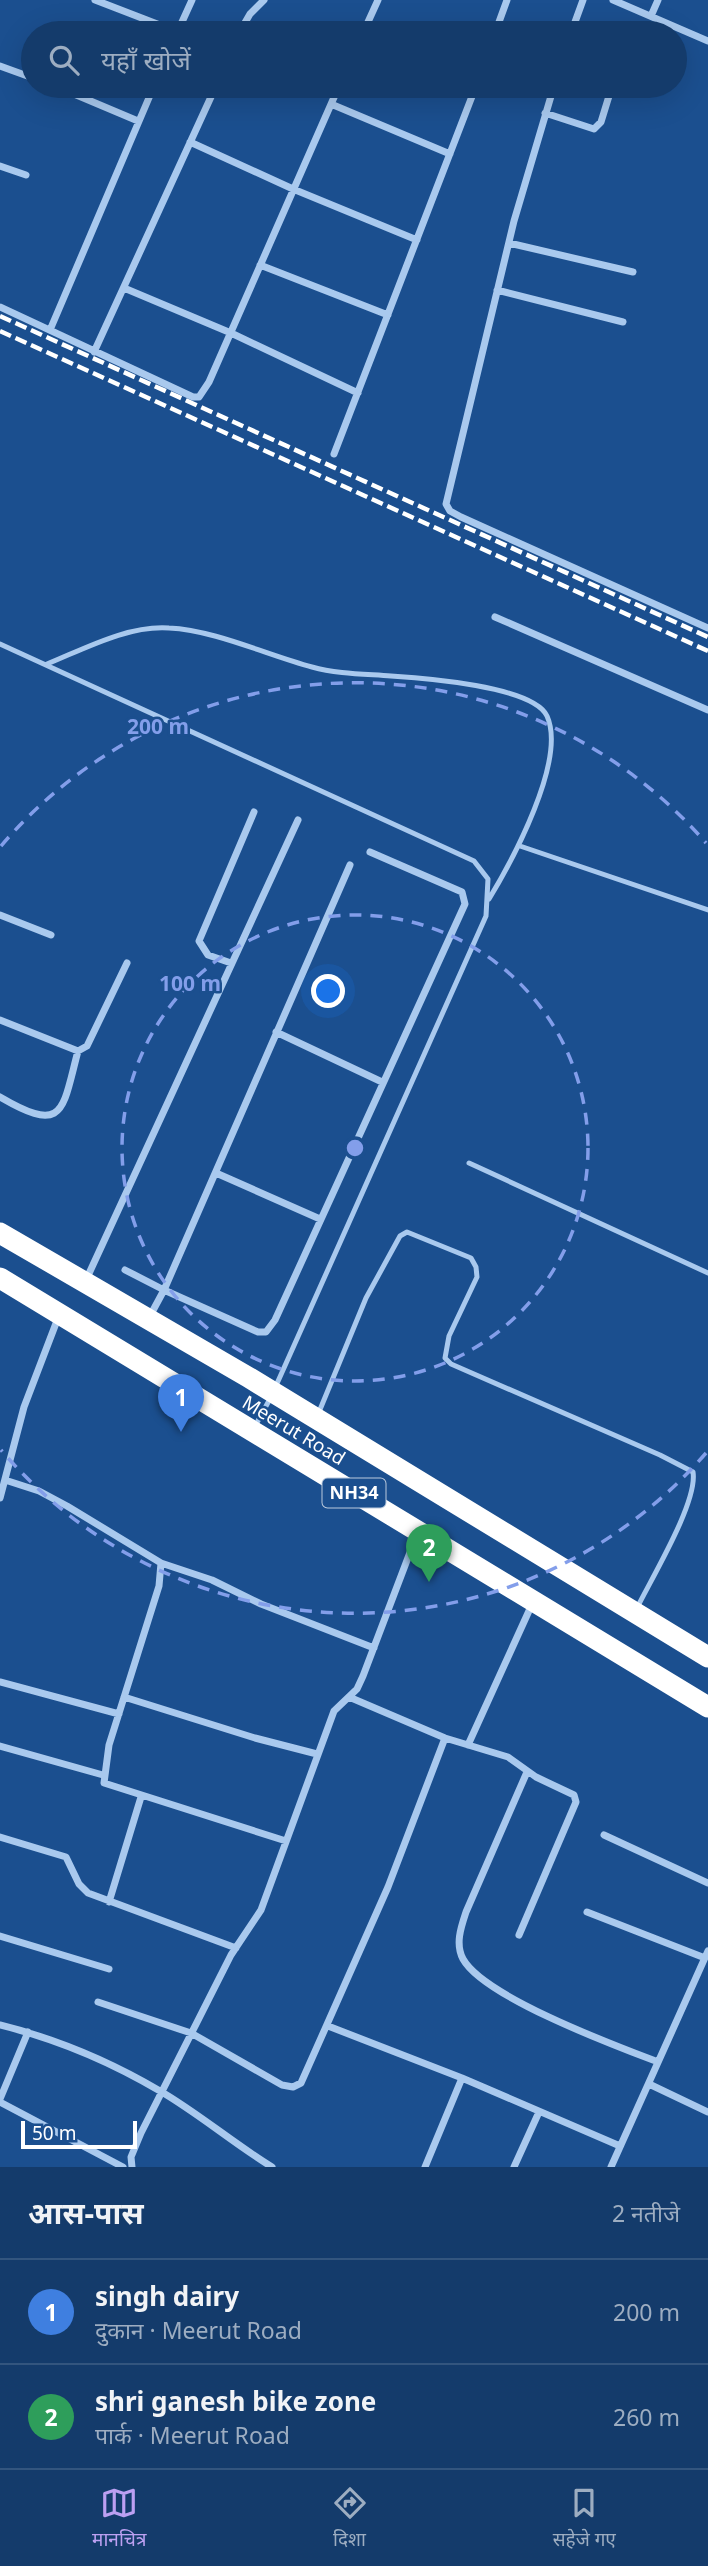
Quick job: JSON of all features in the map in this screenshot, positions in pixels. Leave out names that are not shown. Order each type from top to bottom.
[{"type":"highway","name":"Meerut Road","points":[[0,1233],[273,1393],[708,1657]]},
{"type":"highway","name":"Meerut Road","points":[[0,1278],[708,1707]]},
{"type":"street","points":[[95,0],[147,21]]},
{"type":"street","points":[[182,21],[192,0]]},
{"type":"street","points":[[246,21],[264,0]]},
{"type":"street","points":[[368,21],[378,0]]},
{"type":"street","points":[[499,21],[507,0]]},
{"type":"street","points":[[575,21],[583,0]]},
{"type":"street","points":[[614,0],[662,21]]},
{"type":"street","points":[[651,16],[658,0]]},
{"type":"street","points":[[687,32],[708,41]]},
{"type":"street","points":[[0,66],[21,74]]},
{"type":"street","points":[[83,98],[138,121]]},
{"type":"street","points":[[50,330],[149,98]]},
{"type":"street","points":[[94,352],[210,98]]},
{"type":"street","points":[[0,307],[193,397],[199,397],[209,382],[334,98]]},
{"type":"street","points":[[334,454],[471,98]]},
{"type":"street","points":[[550,98],[509,243],[446,504],[450,512],[708,628]]},
{"type":"street","points":[[545,113],[594,129],[601,122],[608,98]]},
{"type":"street","points":[[331,104],[450,154]]},
{"type":"street","points":[[190,142],[293,190],[418,240]]},
{"type":"street","points":[[0,166],[26,176]]},
{"type":"street","points":[[509,243],[633,272]]},
{"type":"street","points":[[260,265],[388,315]]},
{"type":"street","points":[[124,288],[231,332],[358,393]]},
{"type":"street","points":[[497,290],[623,321]]},
{"type":"street","points":[[495,617],[708,710]]},
{"type":"street","points":[[231,963],[208,955],[199,941],[254,812]]},
{"type":"street","points":[[84,1284],[298,820]]},
{"type":"street","points":[[125,1270],[247,1329],[266,1332],[275,1320],[382,1082],[463,911],[463,892],[370,852]]},
{"type":"street","points":[[148,1320],[164,1290],[350,865]]},
{"type":"street","points":[[0,915],[51,935]]},
{"type":"street","points":[[0,1097],[29,1114],[41,1117],[52,1115],[61,1108],[78,1051],[87,1046],[127,964]]},
{"type":"street","points":[[0,1020],[78,1051]]},
{"type":"street","points":[[276,1032],[382,1082]]},
{"type":"street","points":[[216,1172],[320,1219]]},
{"type":"street","points":[[0,1498],[24,1407],[59,1314]]},
{"type":"street","points":[[5,1480],[39,1491],[161,1563],[212,1580],[261,1604],[374,1648]]},
{"type":"street","points":[[132,2167],[131,2157],[161,2092],[236,1948],[261,1910],[334,1711],[360,1683],[418,1531]]},
{"type":"street","points":[[161,1563],[159,1586],[119,1714],[103,1775],[104,1783],[110,1788],[286,1841]]},
{"type":"street","points":[[468,1745],[534,1602]]},
{"type":"street","points":[[0,1682],[119,1714]]},
{"type":"street","points":[[124,1697],[255,1738],[317,1754]]},
{"type":"street","points":[[349,1697],[445,1738],[508,1757],[527,1772],[568,1790],[576,1802],[519,1935]]},
{"type":"street","points":[[99,2002],[191,2033],[257,2072],[293,2087],[301,2083],[388,1887],[445,1738]]},
{"type":"street","points":[[0,1746],[103,1775]]},
{"type":"street","points":[[527,1772],[466,1912],[459,1935],[463,1958],[478,1974],[523,2004],[574,2030],[658,2062]]},
{"type":"street","points":[[109,1902],[141,1797]]},
{"type":"street","points":[[604,1835],[708,1883]]},
{"type":"street","points":[[0,1836],[58,1852],[66,1857],[79,1884],[88,1892],[109,1902],[236,1948]]},
{"type":"street","points":[[587,1912],[707,1954],[611,2167]]},
{"type":"street","points":[[0,1936],[109,1969]]},
{"type":"street","points":[[0,2025],[89,2054],[161,2092],[272,2167]]},
{"type":"street","points":[[328,2026],[462,2078],[620,2146]]},
{"type":"street","points":[[28,2032],[0,2100],[123,2167]]},
{"type":"street","points":[[425,2167],[462,2078]]},
{"type":"street","points":[[649,2084],[708,2112]]},
{"type":"street","points":[[514,2167],[540,2112]]},
{"type":"lane","points":[[47,664],[99,642],[167,627],[316,668],[460,682],[524,699],[546,714],[551,728],[549,758],[520,846],[489,899]]},
{"type":"lane","points":[[0,644],[474,861],[488,879],[486,916],[470,954],[273,1393],[253,1431]]},
{"type":"lane","points":[[520,846],[708,910]]},
{"type":"lane","points":[[469,1163],[708,1273]]},
{"type":"lane","points":[[316,1419],[366,1298],[400,1236],[407,1232],[471,1258],[477,1267],[477,1277],[449,1336],[446,1358],[451,1364],[660,1455],[692,1472],[694,1482],[684,1512],[635,1612]]},
{"type":"railway","points":[[0,316],[708,637]]},
{"type":"railway","points":[[0,331],[708,651]]},
{"type":"railway","points":[[0,1275],[708,1708]]},
{"type":"place","name":"singh dairy","points":[[181,1432]]},
{"type":"place","name":"shri ganesh bike zone","points":[[429,1582]]}]
